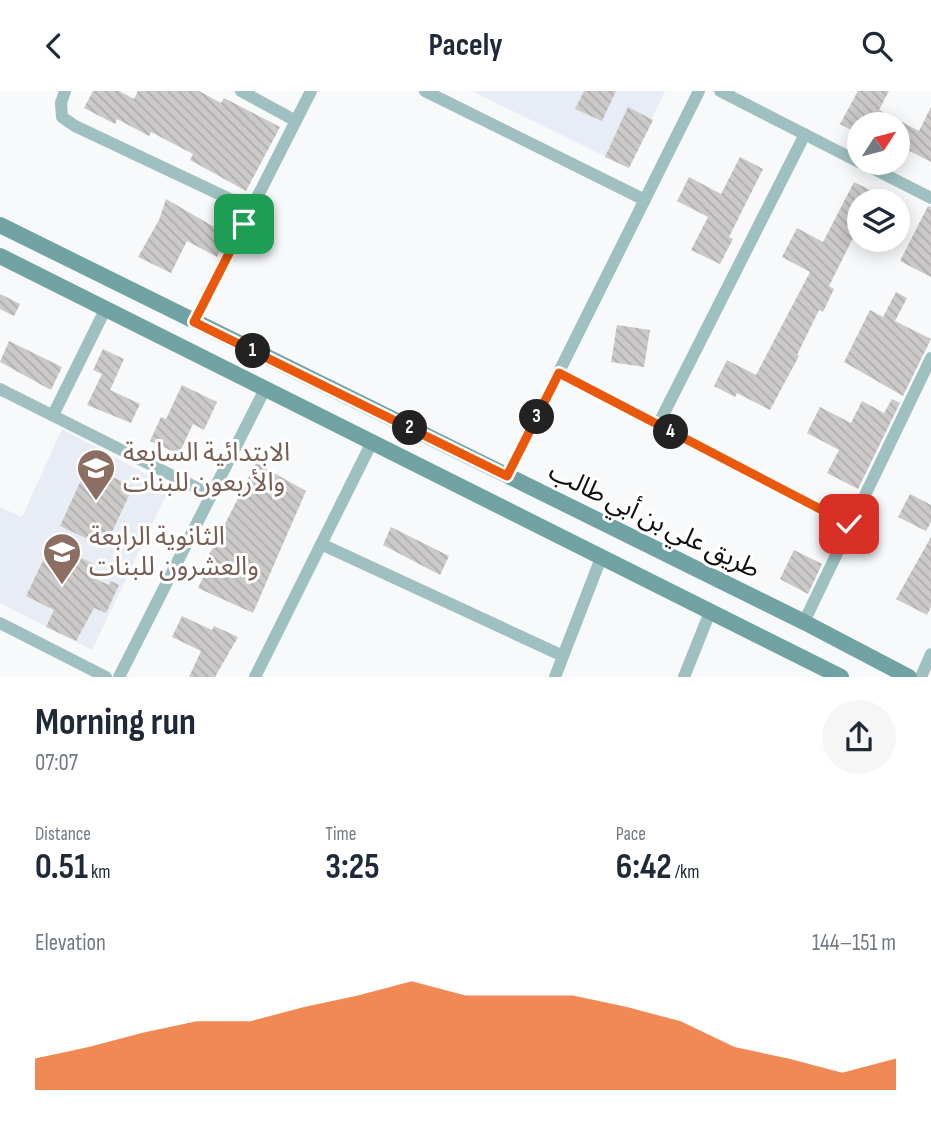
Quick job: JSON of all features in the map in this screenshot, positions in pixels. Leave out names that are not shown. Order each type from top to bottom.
[{"type":"main road","name":"طريق علي بن أبي طالب","points":[[0,225],[804,622],[909,677]]},
{"type":"main road","points":[[0,256],[264,391],[841,677]]},
{"type":"street","points":[[65,91],[61,103],[62,117],[75,126],[251,209]]},
{"type":"street","points":[[241,91],[296,121]]},
{"type":"street","points":[[194,322],[311,91]]},
{"type":"street","points":[[425,91],[645,200]]},
{"type":"street","points":[[507,476],[699,91]]},
{"type":"street","points":[[720,91],[847,155]]},
{"type":"street","points":[[658,425],[805,134]]},
{"type":"street","points":[[886,175],[931,198]]},
{"type":"street","points":[[53,415],[105,310]]},
{"type":"street","points":[[804,622],[931,358]]},
{"type":"street","points":[[559,373],[849,524]]},
{"type":"street","points":[[0,389],[211,495]]},
{"type":"street","points":[[119,677],[264,391]]},
{"type":"street","points":[[255,677],[371,444]]},
{"type":"street","points":[[321,544],[563,656]]},
{"type":"street","points":[[555,677],[600,558]]},
{"type":"street","points":[[684,677],[710,612]]},
{"type":"street","points":[[0,623],[106,677]]},
{"type":"street","points":[[922,677],[931,654]]},
{"type":"shaded area","points":[[472,91],[665,91],[629,168]]},
{"type":"shaded area","points":[[62,429],[170,487],[92,650],[0,603],[0,507],[22,517]]},
{"type":"building","points":[[93,91],[119,91],[134,99],[138,91],[199,91],[221,103],[224,98],[280,127],[246,191],[190,160],[193,154],[151,132],[149,136],[117,119],[115,124],[84,108]]},
{"type":"building","points":[[584,91],[616,91],[602,121],[575,109]]},
{"type":"building","points":[[858,91],[889,91],[879,110],[883,112],[847,112],[847,128],[840,124]]},
{"type":"building","points":[[628,107],[653,120],[629,168],[605,157]]},
{"type":"building","points":[[931,107],[931,162],[910,151],[910,126],[919,131]]},
{"type":"building","points":[[740,157],[763,169],[729,237],[733,239],[720,264],[691,250],[708,217],[677,201],[689,177],[721,194]]},
{"type":"building","points":[[854,182],[868,189],[850,189]]},
{"type":"building","points":[[847,196],[847,250],[829,286],[834,289],[823,312],[819,310],[797,355],[799,356],[770,410],[737,393],[735,397],[714,386],[727,360],[756,375],[810,272],[782,257],[797,228],[823,242]]},
{"type":"building","points":[[166,199],[228,235],[217,257],[187,241],[171,273],[138,257],[159,220]]},
{"type":"building","points":[[928,206],[931,207],[931,277],[900,261],[905,252],[910,252],[910,241]]},
{"type":"building","points":[[896,292],[907,298],[895,321],[931,339],[903,396],[844,362],[870,310],[883,317]]},
{"type":"building","points":[[0,294],[20,304],[14,316],[0,309]]},
{"type":"building","points":[[617,325],[650,330],[644,367],[611,362]]},
{"type":"building","points":[[9,341],[62,367],[51,390],[0,362]]},
{"type":"building","points":[[103,349],[124,359],[110,390],[140,404],[131,423],[87,405],[102,374],[93,370]]},
{"type":"building","points":[[182,385],[217,402],[204,430],[193,424],[179,454],[150,441],[161,417],[166,419]]},
{"type":"building","points":[[892,399],[900,403],[858,489],[827,473],[839,450],[807,433],[820,407],[851,423],[862,401],[884,413]]},
{"type":"building","points":[[256,463],[306,491],[253,613],[198,588],[213,557],[209,555]]},
{"type":"building","points":[[88,465],[133,487],[105,547],[60,526]]},
{"type":"building","points":[[910,494],[931,505],[931,522],[926,531],[898,517]]},
{"type":"building","points":[[391,527],[449,556],[440,575],[383,545]]},
{"type":"building","points":[[931,537],[931,607],[927,615],[896,599]]},
{"type":"building","points":[[51,544],[94,564],[89,576],[109,585],[111,581],[119,585],[106,613],[94,608],[76,641],[46,627],[54,610],[26,596]]},
{"type":"building","points":[[794,550],[822,564],[808,594],[780,579]]},
{"type":"building","points":[[182,616],[212,630],[214,626],[238,637],[215,677],[189,677],[201,651],[172,637]]},
{"type":"place","name":"الابتدائية السابعة والأربعون للبنات","points":[[96,502]]},
{"type":"place","name":"الثانوية الرابعة والعشرون للبنات","points":[[62,586]]},
{"type":"route","points":[[244,224],[194,322],[507,476],[559,373],[849,524]]}]
